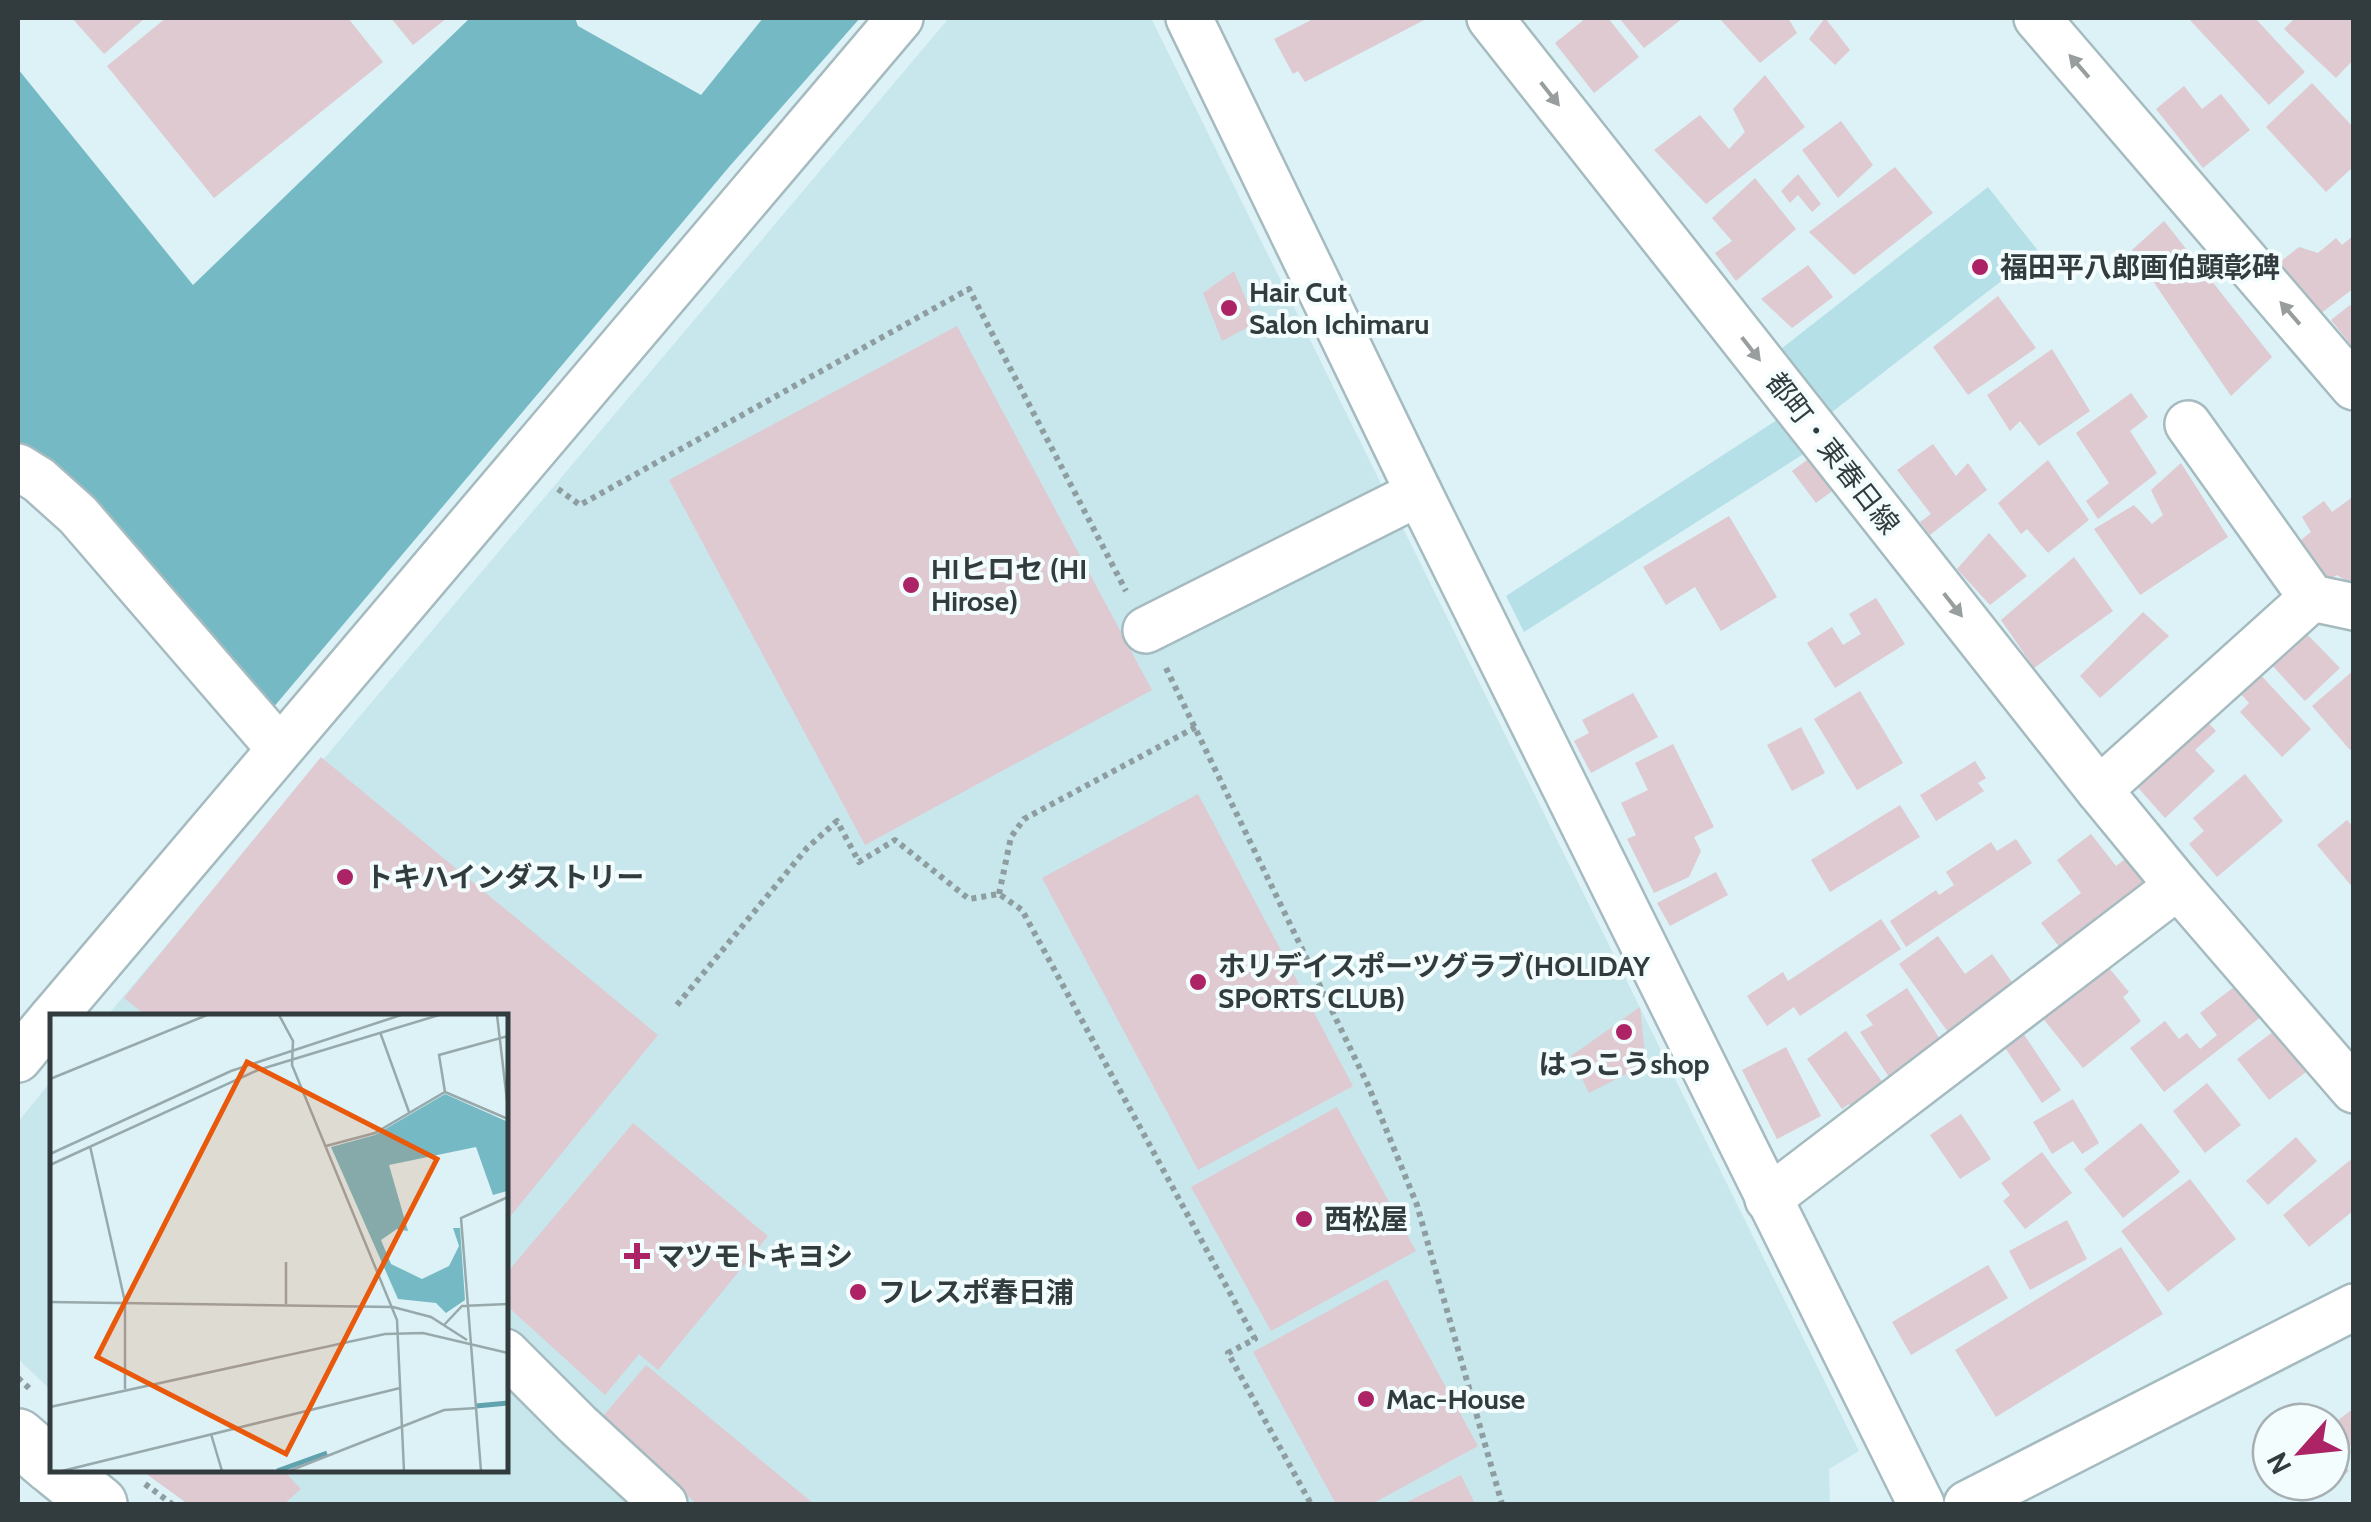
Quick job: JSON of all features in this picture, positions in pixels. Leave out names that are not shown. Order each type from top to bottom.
[{"type":"main road","points":[[18,1436],[50,1464]]},
{"type":"main road","points":[[60,1472],[100,1504]]},
{"type":"street","points":[[69,1012],[278,748],[900,18]]},
{"type":"street","points":[[1189,18],[1419,493],[1921,1504]]},
{"type":"street","name":"都町・東春日線","points":[[1490,18],[2099,790],[2354,1090]]},
{"type":"street","points":[[2037,18],[2354,387]]},
{"type":"street","points":[[2099,790],[2333,602],[2188,424]]},
{"type":"street","points":[[18,467],[78,515],[278,748]]},
{"type":"street","points":[[1146,630],[1419,493]]},
{"type":"street","points":[[1768,1199],[2178,886]]},
{"type":"street","points":[[18,1059],[50,1030]]},
{"type":"street","points":[[1967,1504],[2354,1307]]},
{"type":"street","points":[[508,1355],[664,1504]]},
{"type":"path","points":[[522,463],[580,505],[970,289],[1196,728],[1368,1085],[1416,1205],[1502,1504]]},
{"type":"path","points":[[999,894],[1011,837],[1024,819],[1196,728]]},
{"type":"path","points":[[677,1005],[807,848],[837,821],[859,862],[895,840],[969,899],[999,894],[1022,910],[1255,1338],[1228,1353],[1311,1504]]},
{"type":"shaded area","points":[[470,18],[575,18],[578,26],[701,95],[763,18],[860,18],[729,167],[267,715],[18,449],[18,69],[193,285]]},
{"type":"shaded area","points":[[949,18],[1151,18],[1859,1451],[1829,1469],[1830,1504],[188,1504],[144,1472],[508,1472],[508,1014],[109,1014]]},
{"type":"shaded area","points":[[1988,187],[2039,252],[1827,416],[1777,352]]},
{"type":"shaded area","points":[[1780,418],[1805,453],[1524,632],[1506,596]]},
{"type":"shaded area","points":[[50,1082],[50,1389],[18,1359],[18,1122]]},
{"type":"building","points":[[72,18],[145,18],[104,54]]},
{"type":"building","points":[[166,18],[348,18],[383,62],[214,198],[107,66]]},
{"type":"building","points":[[391,18],[447,18],[413,45]]},
{"type":"building","points":[[1315,18],[1428,18],[1305,82],[1298,71],[1293,74],[1274,39]]},
{"type":"building","points":[[1586,18],[1608,18],[1639,57],[1594,93],[1555,43]]},
{"type":"building","points":[[1619,18],[1683,18],[1644,48]]},
{"type":"building","points":[[1719,18],[1788,18],[1797,33],[1760,63]]},
{"type":"building","points":[[1825,18],[1850,50],[1835,65],[1809,39]]},
{"type":"building","points":[[2188,18],[2255,18],[2305,72],[2269,105]]},
{"type":"building","points":[[2295,18],[2354,18],[2354,59],[2336,78],[2284,29]]},
{"type":"building","points":[[1765,75],[1805,127],[1706,204],[1654,150],[1700,115],[1729,149],[1745,132],[1733,109]]},
{"type":"building","points":[[2312,83],[2354,128],[2354,166],[2326,192],[2266,127]]},
{"type":"building","points":[[2184,86],[2202,109],[2221,94],[2250,130],[2203,168],[2156,109]]},
{"type":"building","points":[[1841,121],[1873,165],[1838,198],[1802,150]]},
{"type":"building","points":[[1895,167],[1933,213],[1854,275],[1809,232]]},
{"type":"building","points":[[1798,174],[1821,204],[1812,212],[1798,195],[1790,203],[1781,191]]},
{"type":"building","points":[[1755,178],[1796,229],[1736,281],[1715,253],[1732,241],[1712,218]]},
{"type":"building","points":[[2164,221],[2272,357],[2231,396],[2132,250]]},
{"type":"building","points":[[2354,235],[2354,288],[2320,314],[2280,262],[2299,247],[2318,253],[2336,238],[2342,245]]},
{"type":"building","points":[[1808,265],[1833,297],[1792,328],[1761,299]]},
{"type":"building","name":"Hair Cut Salon Ichimaru","points":[[1234,271],[1256,323],[1222,341],[1203,293]]},
{"type":"building","points":[[1998,296],[2036,348],[1968,395],[1933,347]]},
{"type":"building","points":[[2350,305],[2354,310],[2354,349],[2331,320]]},
{"type":"building","name":"HIヒロセ (HI Hirose)","points":[[957,326],[1152,690],[865,845],[669,480]]},
{"type":"building","points":[[2052,349],[2090,411],[2039,446],[2020,421],[2010,431],[1987,395]]},
{"type":"building","points":[[2131,393],[2148,417],[2130,431],[2157,473],[2098,519],[2086,501],[2109,483],[2076,433]]},
{"type":"building","points":[[1933,444],[1956,476],[1968,463],[1987,490],[1930,535],[1920,522],[1931,514],[1897,470]]},
{"type":"building","points":[[1811,457],[1835,489],[1816,503],[1792,471]]},
{"type":"building","points":[[2048,460],[2089,520],[2048,553],[2027,529],[2021,534],[1998,503]]},
{"type":"building","points":[[2181,463],[2228,537],[2140,595],[2094,529],[2134,505],[2152,524],[2163,515],[2151,490]]},
{"type":"building","points":[[2354,496],[2354,578],[2348,582],[2337,575],[2326,581],[2296,544],[2311,532],[2302,517],[2324,501],[2332,512]]},
{"type":"building","points":[[1729,516],[1777,597],[1721,631],[1695,587],[1666,605],[1643,567]]},
{"type":"building","points":[[1989,533],[2027,576],[1990,605],[1957,569]]},
{"type":"building","points":[[2074,557],[2113,611],[2034,668],[2001,620]]},
{"type":"building","points":[[1876,598],[1905,644],[1835,688],[1807,643],[1832,627],[1843,645],[1861,634],[1849,614]]},
{"type":"building","points":[[2143,612],[2169,636],[2100,698],[2080,676]]},
{"type":"building","points":[[2302,629],[2340,668],[2305,701],[2268,661]]},
{"type":"building","points":[[2354,670],[2354,747],[2350,750],[2312,706]]},
{"type":"building","points":[[2258,672],[2311,729],[2282,757],[2240,712],[2249,703],[2238,691]]},
{"type":"building","points":[[1860,691],[1903,763],[1857,790],[1814,719]]},
{"type":"building","points":[[1633,693],[1658,737],[1591,773],[1574,741],[1589,733],[1582,720]]},
{"type":"building","points":[[2203,717],[2216,731],[2195,750],[2215,771],[2165,818],[2133,782]]},
{"type":"building","points":[[1801,727],[1825,773],[1792,791],[1767,745]]},
{"type":"building","points":[[1673,744],[1714,827],[1694,837],[1701,851],[1689,877],[1654,893],[1627,839],[1636,835],[1621,803],[1648,790],[1635,763]]},
{"type":"building","name":"トキハインダストリー","points":[[321,757],[658,1035],[508,1219],[508,1014],[144,1014],[124,998]]},
{"type":"building","points":[[1975,761],[1986,778],[1978,783],[1984,791],[1936,821],[1920,795]]},
{"type":"building","points":[[2245,774],[2283,821],[2217,877],[2189,844],[2204,831],[2193,818]]},
{"type":"building","name":"ホリデイスポーツグラブ(HOLIDAY SPORTS CLUB)","points":[[1198,794],[1353,1086],[1198,1170],[1042,878]]},
{"type":"building","points":[[1900,805],[1920,837],[1830,892],[1811,860]]},
{"type":"building","points":[[2347,820],[2354,828],[2354,889],[2317,845]]},
{"type":"building","points":[[2091,834],[2116,866],[2129,856],[2152,886],[2064,953],[2041,923],[2081,893],[2057,860]]},
{"type":"building","points":[[2016,839],[2032,863],[1906,947],[1890,921],[1936,890],[1939,895],[1954,885],[1946,872],[1991,842],[1997,851]]},
{"type":"building","points":[[1716,872],[1728,895],[1670,926],[1657,903]]},
{"type":"building","points":[[1881,919],[1901,949],[1800,1016],[1794,1007],[1767,1026],[1747,996],[1783,972],[1788,981]]},
{"type":"building","points":[[1938,936],[1965,974],[1992,954],[2014,985],[1948,1032],[1899,964]]},
{"type":"building","points":[[2109,968],[2129,992],[2123,997],[2141,1021],[2083,1068],[2041,1016],[2077,986],[2080,991]]},
{"type":"building","points":[[2238,984],[2262,1016],[2164,1092],[2130,1048],[2165,1021],[2179,1039],[2187,1033],[2200,1049],[2217,1035],[2200,1013]]},
{"type":"building","points":[[1907,988],[1947,1050],[1894,1085],[1860,1032],[1873,1025],[1866,1015]]},
{"type":"building","name":"はっこうshop","points":[[1640,1007],[1646,1064],[1589,1093],[1571,1056]]},
{"type":"building","points":[[2021,1030],[2061,1090],[2042,1103],[2002,1043]]},
{"type":"building","points":[[1846,1031],[1888,1090],[1855,1113],[1849,1104],[1842,1109],[1807,1059]]},
{"type":"building","points":[[2274,1031],[2306,1072],[2269,1100],[2237,1059]]},
{"type":"building","points":[[1786,1047],[1821,1116],[1777,1139],[1742,1070]]},
{"type":"building","points":[[2207,1083],[2241,1125],[2205,1153],[2173,1111]]},
{"type":"building","points":[[2073,1099],[2099,1143],[2082,1154],[2073,1141],[2052,1154],[2033,1122]]},
{"type":"building","name":"西松屋","points":[[1337,1107],[1416,1251],[1271,1331],[1191,1187]]},
{"type":"building","points":[[1961,1114],[1991,1159],[1960,1179],[1930,1135]]},
{"type":"building","name":"マツモトキヨシ","points":[[633,1123],[768,1236],[658,1370],[639,1354],[605,1395],[508,1307],[508,1271]]},
{"type":"building","points":[[2141,1123],[2180,1172],[2123,1218],[2084,1169]]},
{"type":"building","points":[[2296,1137],[2317,1161],[2268,1205],[2246,1181]]},
{"type":"building","points":[[2042,1152],[2072,1193],[2025,1229],[2003,1201],[2010,1195],[2001,1183]]},
{"type":"building","points":[[2354,1157],[2354,1210],[2309,1247],[2283,1215]]},
{"type":"building","points":[[2190,1179],[2236,1239],[2168,1292],[2121,1231]]},
{"type":"building","points":[[2067,1220],[2087,1259],[2030,1290],[2009,1251]]},
{"type":"building","points":[[2121,1247],[2163,1314],[1996,1417],[1955,1350]]},
{"type":"building","points":[[1988,1265],[2008,1298],[1911,1355],[1892,1322]]},
{"type":"building","name":"Mac-House","points":[[1387,1279],[1478,1446],[1372,1504],[1336,1504],[1253,1352]]},
{"type":"building","points":[[646,1365],[814,1504],[697,1504],[599,1421]]},
{"type":"building","points":[[2354,1408],[2354,1450],[2351,1446]]},
{"type":"building","points":[[144,1472],[285,1472],[301,1489],[284,1504],[188,1504]]},
{"type":"building","points":[[1461,1475],[1475,1504],[1403,1504]]},
{"type":"place","name":"福田平八郎画伯顕彰碑","points":[[1980,267]]},
{"type":"place","name":"Hair Cut Salon Ichimaru","points":[[1229,308]]},
{"type":"place","name":"HIヒロセ (HI Hirose)","points":[[911,585]]},
{"type":"place","name":"トキハインダストリー","points":[[345,877]]},
{"type":"place","name":"ホリデイスポーツグラブ(HOLIDAY SPORTS CLUB)","points":[[1198,982]]},
{"type":"place","name":"はっこうshop","points":[[1624,1032]]},
{"type":"place","name":"西松屋","points":[[1304,1219]]},
{"type":"place","name":"マツモトキヨシ","points":[[637,1256]]},
{"type":"place","name":"フレスポ春日浦","points":[[858,1292]]},
{"type":"place","name":"Mac-House","points":[[1366,1399]]}]
